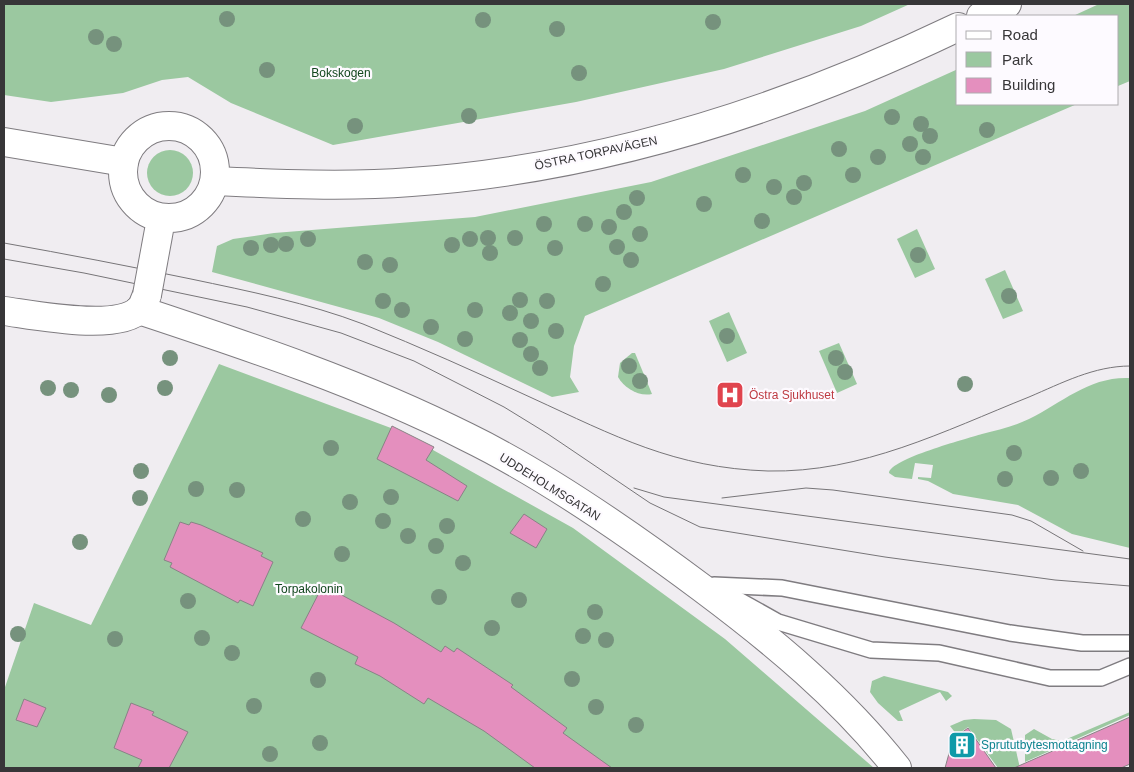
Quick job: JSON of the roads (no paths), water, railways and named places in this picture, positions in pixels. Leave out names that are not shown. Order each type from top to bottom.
[{"type":"street","points":[[983,15],[1007,4]]},
{"type":"street","name":"ÖSTRA TORPAVÄGEN","points":[[214,181],[334,185],[412,182],[518,169],[592,155],[656,140],[751,112],[844,78],[956,28]]},
{"type":"street","points":[[161,127],[179,127],[195,134],[208,146],[215,163],[214,181],[208,198],[195,211],[160,224],[128,194],[124,178],[124,162],[132,146],[144,134],[161,127]]},
{"type":"street","points":[[4,142],[124,162]]},
{"type":"street","points":[[4,311],[97,322],[118,319],[143,303],[160,224]]},
{"type":"street","name":"UDDEHOLMSGATAN","points":[[143,303],[336,378],[468,437],[549,483],[680,572],[748,622],[811,676],[897,768]]},
{"type":"lane","points":[[680,572],[712,585],[778,622],[871,650],[939,653],[1050,678],[1101,678],[1130,666]]},
{"type":"lane","points":[[712,585],[782,588],[1010,633],[1082,643],[1130,643]]},
{"type":"tram line","points":[[4,243],[212,284],[278,298],[321,310],[363,324],[406,342],[646,448],[703,464],[734,469],[768,471],[803,470],[869,457],[934,436],[1078,376],[1104,369],[1130,366]]},
{"type":"tram line","points":[[4,259],[84,273],[247,307],[341,333],[414,361],[504,407],[548,434],[650,503],[700,527],[885,557],[1055,580],[1130,586]]},
{"type":"tram line","points":[[634,488],[664,497],[1130,559]]},
{"type":"tram line","points":[[722,498],[806,488],[833,490],[1012,515],[1031,521],[1083,551]]},
{"type":"place","name":"Östra Sjukhuset","points":[[730,395]]},
{"type":"place","name":"Sprututbytesmottagning","points":[[962,745]]},
{"type":"park label","name":"Bokskogen","points":[[341,73]]},
{"type":"park label","name":"Torpakolonin","points":[[309,589]]}]
